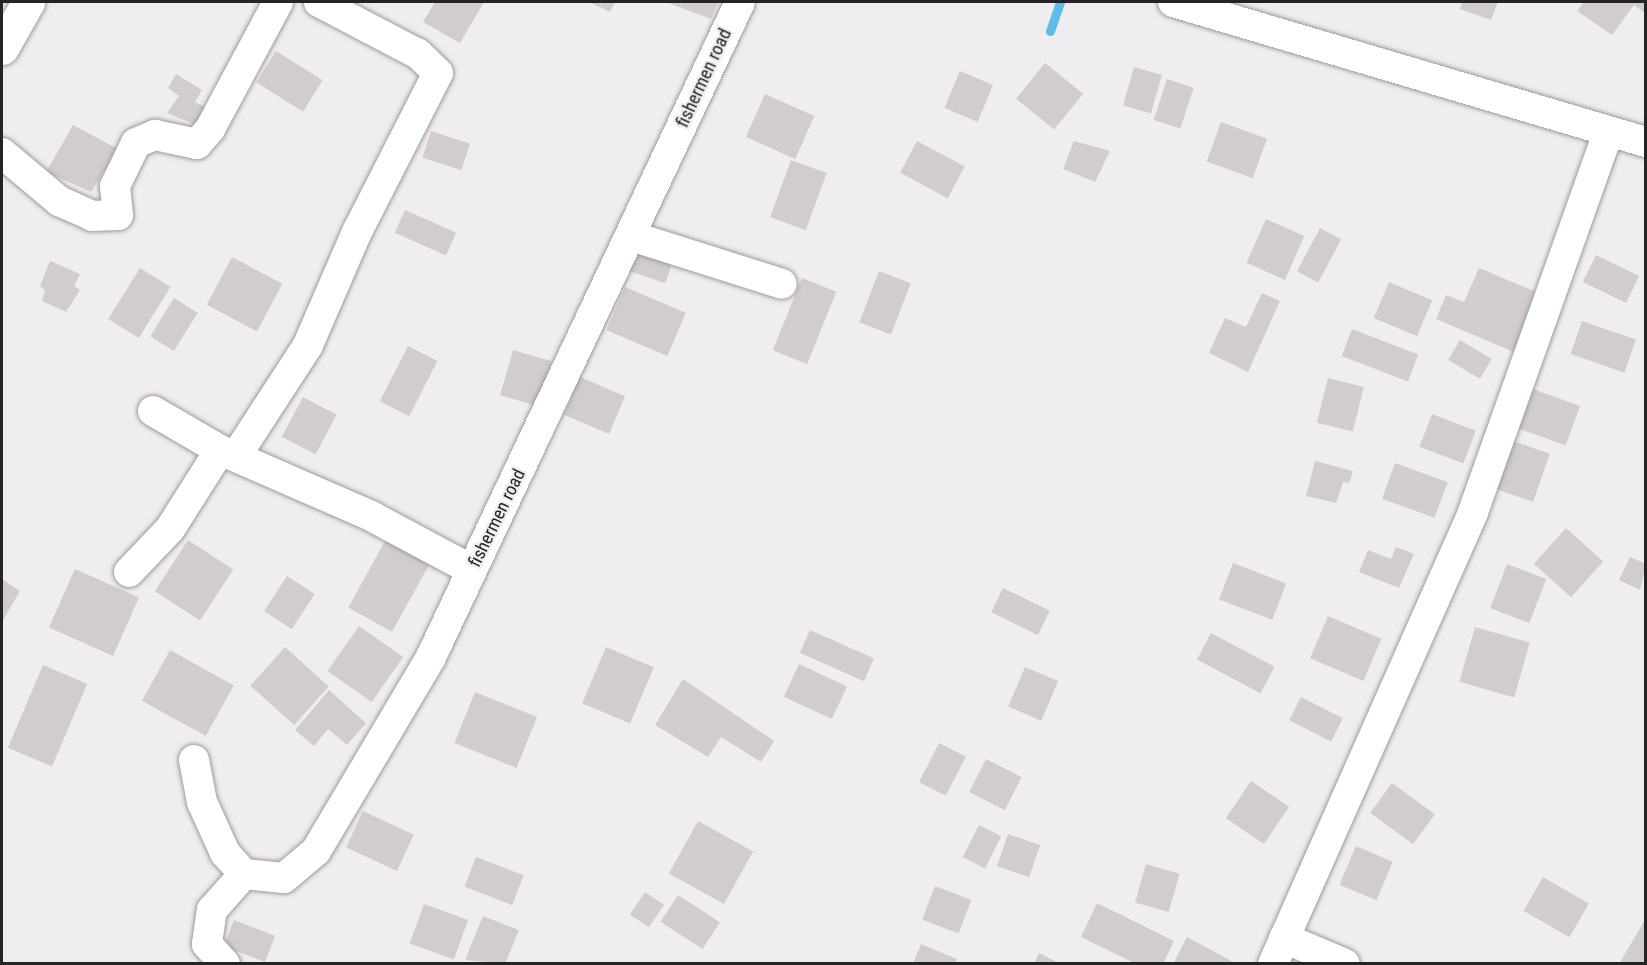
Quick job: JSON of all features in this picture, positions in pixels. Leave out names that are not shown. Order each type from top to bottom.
[{"type":"main road","points":[[2,48],[28,2]]},
{"type":"street","points":[[2,153],[59,201],[92,216],[118,215],[115,186],[136,143],[155,135],[197,144],[210,129],[278,2]]},
{"type":"street","points":[[129,572],[170,529],[308,345],[357,232],[438,73],[418,54],[319,2]]},
{"type":"street","name":"fishermen road","points":[[244,874],[284,878],[316,851],[431,657],[740,2]]},
{"type":"street","points":[[1173,2],[1608,133],[1646,142]]},
{"type":"street","points":[[1345,963],[1278,951],[1473,512],[1608,133]]},
{"type":"street","points":[[631,236],[782,284]]},
{"type":"street","points":[[153,411],[228,453],[373,517],[472,570]]},
{"type":"street","points":[[194,760],[202,802],[225,853],[244,874],[212,910],[207,944],[225,963]]},
{"type":"building","points":[[435,2],[484,2],[460,43],[423,22]]},
{"type":"building","points":[[589,2],[615,2],[610,12]]},
{"type":"building","points":[[666,2],[718,2],[711,19]]},
{"type":"building","points":[[1462,2],[1498,2],[1491,20],[1460,9]]},
{"type":"building","points":[[1584,2],[1646,2],[1646,14],[1634,5],[1612,35],[1577,11]]},
{"type":"building","points":[[276,51],[323,80],[303,112],[256,82]]},
{"type":"building","points":[[1045,63],[1083,94],[1054,130],[1016,99]]},
{"type":"building","points":[[1134,67],[1162,75],[1151,113],[1123,105]]},
{"type":"building","points":[[960,71],[993,85],[978,122],[944,108]]},
{"type":"building","points":[[176,74],[202,90],[195,102],[205,107],[196,125],[167,113],[179,96],[168,88]]},
{"type":"building","points":[[1167,79],[1194,88],[1180,129],[1154,120]]},
{"type":"building","points":[[765,94],[814,116],[795,159],[746,137]]},
{"type":"building","points":[[1221,122],[1267,139],[1253,178],[1207,161]]},
{"type":"building","points":[[73,125],[118,149],[91,192],[46,172]]},
{"type":"building","points":[[431,131],[470,144],[461,170],[422,158]]},
{"type":"building","points":[[917,141],[965,166],[948,198],[900,173]]},
{"type":"building","points":[[1074,141],[1110,151],[1095,182],[1063,169]]},
{"type":"building","points":[[791,160],[827,173],[806,230],[770,217]]},
{"type":"building","points":[[405,210],[456,233],[446,256],[395,233]]},
{"type":"building","points":[[1266,219],[1304,236],[1285,280],[1246,263]]},
{"type":"building","points":[[1320,228],[1341,239],[1318,283],[1297,271]]},
{"type":"building","points":[[635,239],[676,253],[665,283],[625,269]]},
{"type":"building","points":[[1596,255],[1639,276],[1626,303],[1583,282]]},
{"type":"building","points":[[232,257],[282,284],[257,331],[207,305]]},
{"type":"building","points":[[50,261],[80,274],[74,286],[80,290],[66,312],[42,301],[45,291],[40,286]]},
{"type":"building","points":[[140,268],[171,287],[139,338],[108,319]]},
{"type":"building","points":[[1479,268],[1541,294],[1516,353],[1436,319],[1446,295],[1464,302]]},
{"type":"building","points":[[879,271],[911,283],[891,335],[859,322]]},
{"type":"building","points":[[802,278],[836,292],[807,364],[773,350]]},
{"type":"building","points":[[1389,282],[1432,300],[1417,336],[1374,318]]},
{"type":"building","points":[[625,287],[686,313],[667,356],[607,330]]},
{"type":"building","points":[[1262,293],[1280,301],[1248,372],[1209,353],[1225,318],[1246,327]]},
{"type":"building","points":[[174,298],[198,313],[174,351],[150,336]]},
{"type":"building","points":[[1582,321],[1636,340],[1624,373],[1571,354]]},
{"type":"building","points":[[1352,329],[1418,354],[1408,382],[1342,356]]},
{"type":"building","points":[[1460,340],[1492,359],[1480,379],[1448,360]]},
{"type":"building","points":[[408,346],[437,361],[409,416],[380,401]]},
{"type":"building","points":[[513,350],[551,361],[538,406],[500,395]]},
{"type":"building","points":[[580,377],[625,396],[609,434],[564,415]]},
{"type":"building","points":[[1328,378],[1364,387],[1353,432],[1317,423]]},
{"type":"building","points":[[1533,389],[1580,406],[1566,446],[1519,428]]},
{"type":"building","points":[[303,397],[337,415],[315,455],[282,437]]},
{"type":"building","points":[[1432,414],[1476,431],[1463,464],[1419,447]]},
{"type":"building","points":[[1510,440],[1550,454],[1533,502],[1493,488]]},
{"type":"building","points":[[1315,461],[1353,471],[1349,483],[1343,482],[1336,503],[1306,496]]},
{"type":"building","points":[[1395,463],[1448,482],[1435,518],[1382,499]]},
{"type":"building","points":[[1566,528],[1603,561],[1571,597],[1534,564]]},
{"type":"building","points":[[389,534],[433,558],[392,632],[348,607]]},
{"type":"building","points":[[188,540],[233,569],[200,621],[155,591]]},
{"type":"building","points":[[1396,547],[1414,554],[1399,588],[1359,572],[1368,550],[1391,559]]},
{"type":"building","points":[[1630,557],[1646,564],[1640,590],[1619,580]]},
{"type":"building","points":[[1233,563],[1286,583],[1272,620],[1219,599]]},
{"type":"building","points":[[1507,564],[1546,579],[1529,623],[1490,608]]},
{"type":"building","points":[[75,569],[139,597],[113,656],[49,627]]},
{"type":"building","points":[[287,576],[315,594],[292,629],[264,611]]},
{"type":"building","points":[[2,579],[20,591],[2,622]]},
{"type":"building","points":[[1003,588],[1050,611],[1038,635],[991,612]]},
{"type":"building","points":[[1328,616],[1381,639],[1363,681],[1310,658]]},
{"type":"building","points":[[359,626],[403,657],[372,702],[327,671]]},
{"type":"building","points":[[1475,627],[1530,643],[1514,698],[1459,682]]},
{"type":"building","points":[[810,630],[874,658],[864,681],[800,653]]},
{"type":"building","points":[[1211,633],[1275,667],[1260,693],[1197,659]]},
{"type":"building","points":[[285,647],[329,686],[294,725],[250,686]]},
{"type":"building","points":[[606,647],[654,667],[630,723],[582,703]]},
{"type":"building","points":[[170,650],[234,685],[206,736],[142,701]]},
{"type":"building","points":[[799,664],[847,686],[832,719],[784,697]]},
{"type":"building","points":[[43,665],[87,684],[52,767],[8,748]]},
{"type":"building","points":[[1025,667],[1058,681],[1041,721],[1008,707]]},
{"type":"building","points":[[683,679],[774,741],[761,762],[721,737],[708,757],[655,725]]},
{"type":"building","points":[[329,690],[366,723],[347,745],[328,729],[314,746],[295,730]]},
{"type":"building","points":[[475,692],[537,717],[517,768],[454,743]]},
{"type":"building","points":[[1301,697],[1343,718],[1331,742],[1289,720]]},
{"type":"building","points":[[939,743],[966,757],[946,796],[919,782]]},
{"type":"building","points":[[986,759],[1022,777],[1005,810],[969,792]]},
{"type":"building","points":[[1251,781],[1289,807],[1264,844],[1226,818]]},
{"type":"building","points":[[1392,783],[1435,814],[1413,844],[1370,813]]},
{"type":"building","points":[[363,811],[414,835],[397,871],[346,847]]},
{"type":"building","points":[[698,821],[753,852],[724,904],[669,873]]},
{"type":"building","points":[[979,825],[1001,836],[985,868],[963,857]]},
{"type":"building","points":[[1008,834],[1040,845],[1029,877],[997,866]]},
{"type":"building","points":[[1356,846],[1393,862],[1376,900],[1340,885]]},
{"type":"building","points":[[476,857],[524,875],[512,905],[465,887]]},
{"type":"building","points":[[1146,864],[1180,874],[1169,912],[1135,902]]},
{"type":"building","points":[[1543,877],[1589,904],[1569,937],[1524,911]]},
{"type":"building","points":[[935,886],[971,900],[959,934],[922,920]]},
{"type":"building","points":[[645,892],[664,905],[649,927],[630,914]]},
{"type":"building","points":[[678,895],[720,922],[703,949],[661,922]]},
{"type":"building","points":[[1097,903],[1174,941],[1163,964],[1136,964],[1081,937]]},
{"type":"building","points":[[424,904],[468,920],[454,960],[410,943]]},
{"type":"building","points":[[483,916],[519,930],[505,964],[465,960]]},
{"type":"building","points":[[1646,918],[1646,964],[1619,964]]},
{"type":"building","points":[[234,920],[275,936],[265,962],[224,946]]},
{"type":"building","points":[[1187,937],[1237,964],[1173,964]]},
{"type":"building","points":[[921,944],[957,959],[955,964],[913,964]]},
{"type":"building","points":[[1039,953],[1061,964],[1034,964]]},
{"type":"waterway","points":[[1050,31],[1060,2]]}]
